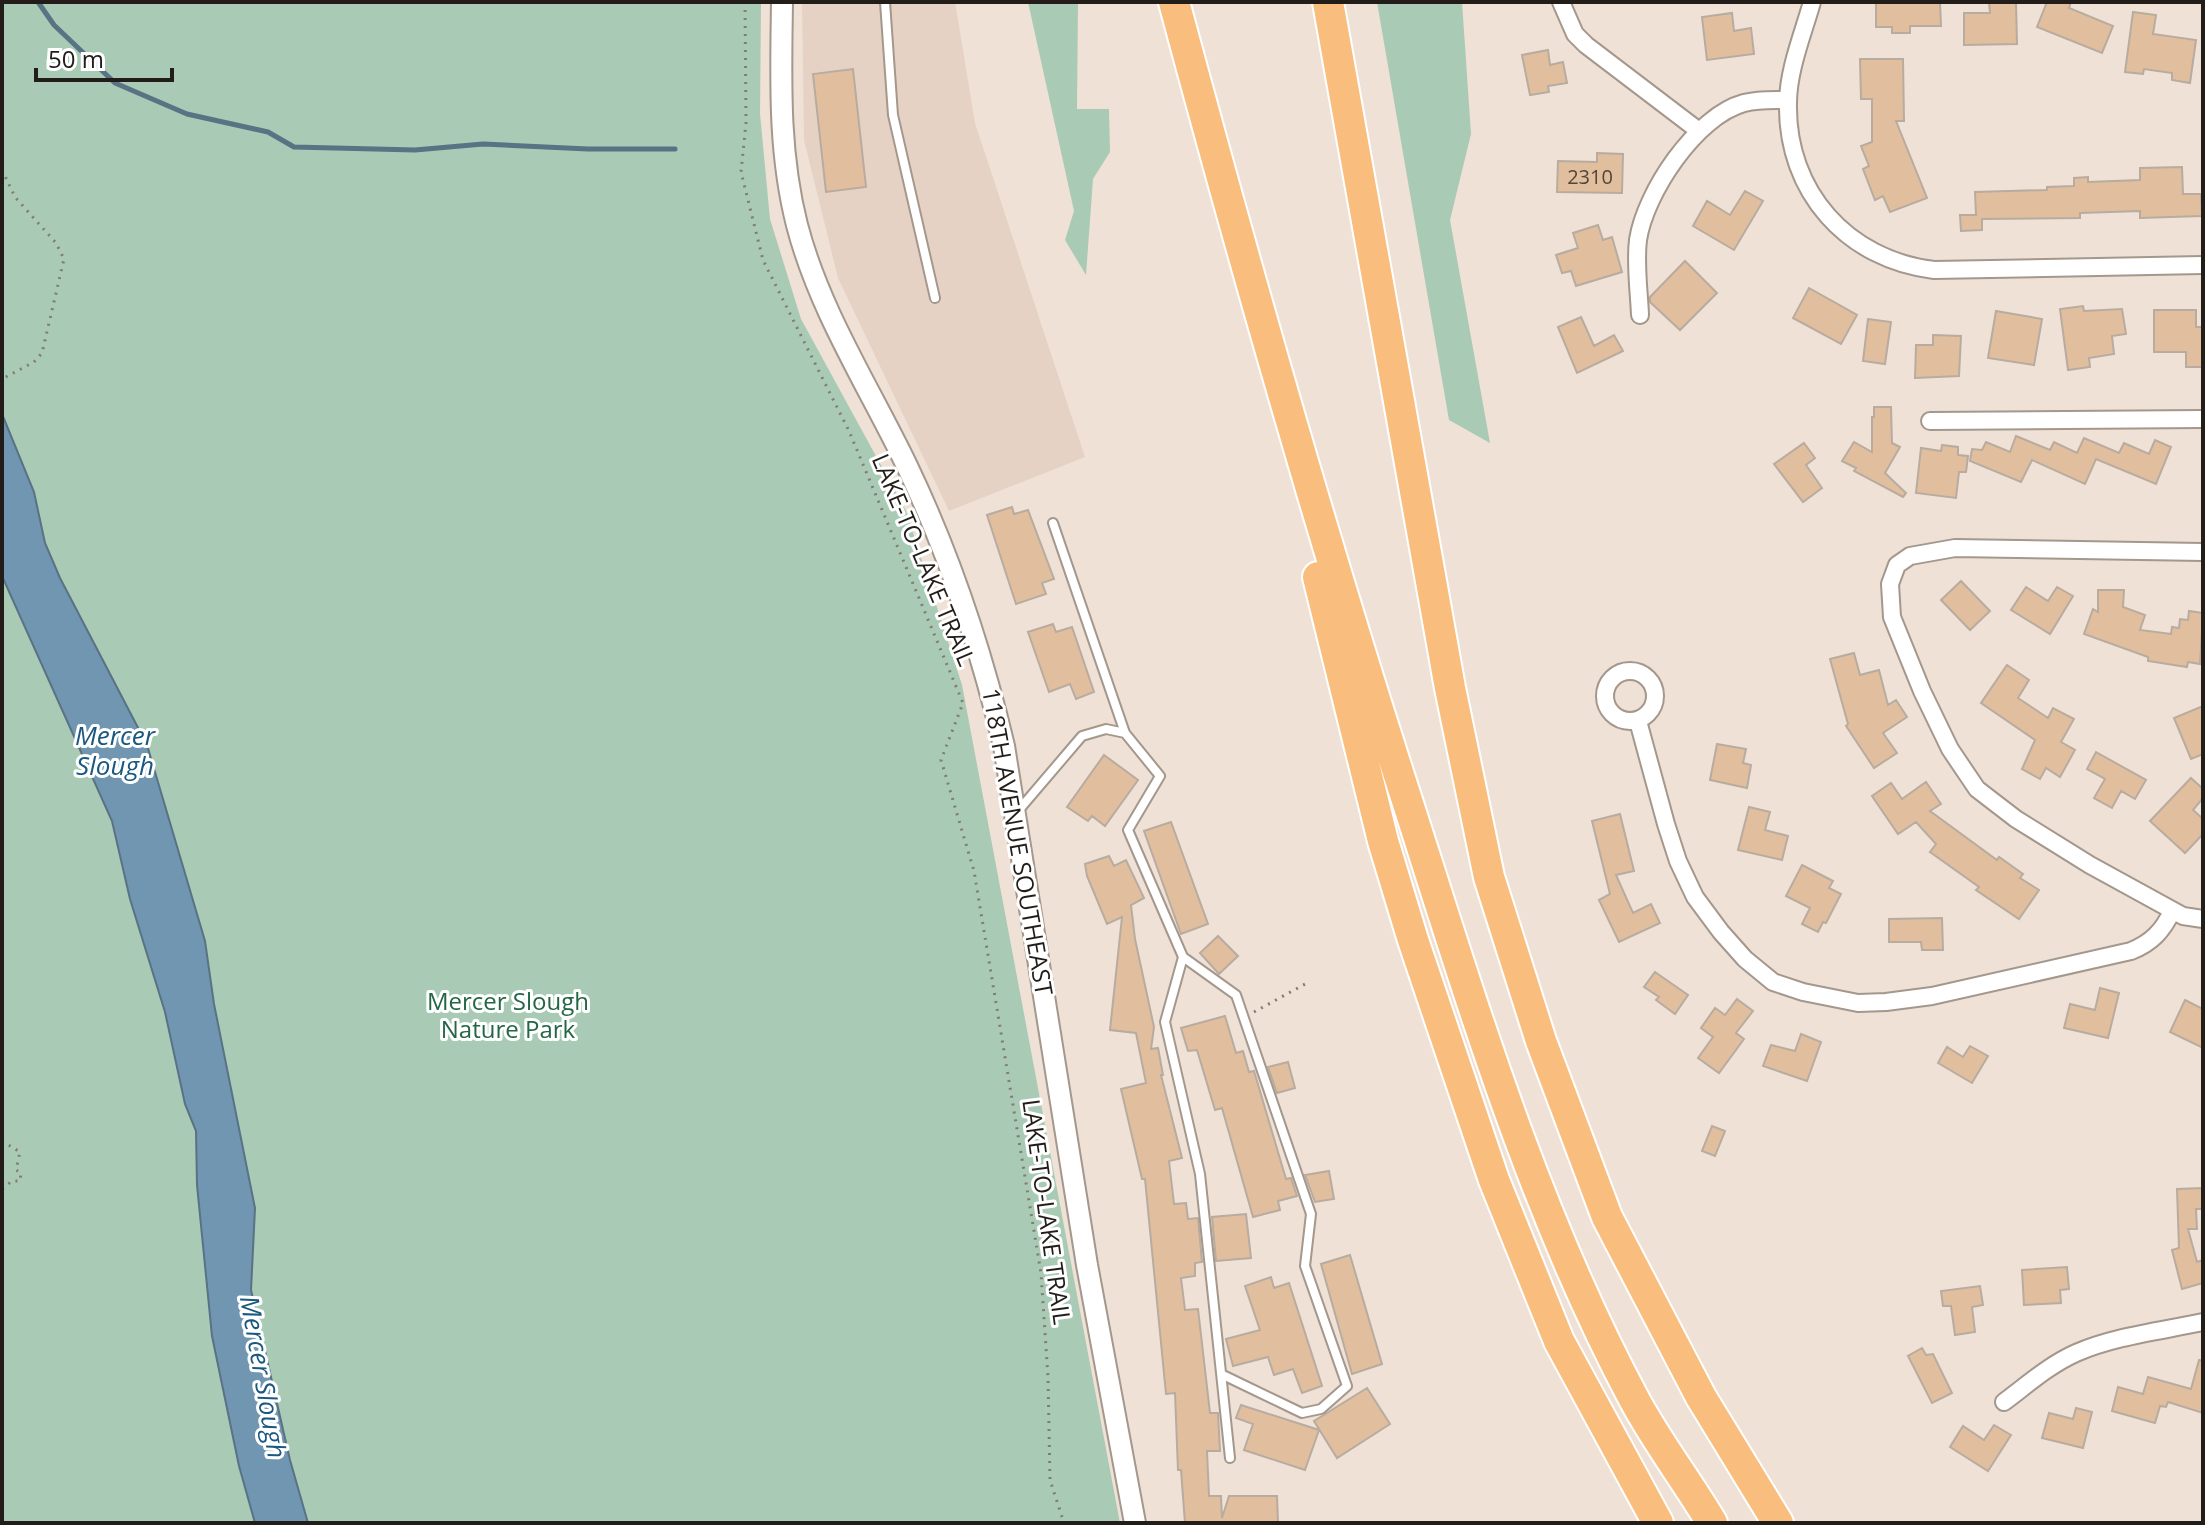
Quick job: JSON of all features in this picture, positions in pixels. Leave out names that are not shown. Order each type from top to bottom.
[{"type":"highway","points":[[1174,2],[1251,290],[1380,718],[1480,1025],[1529,1162],[1587,1303],[1636,1402],[1712,1523]]},
{"type":"highway","points":[[1328,2],[1450,688],[1489,877],[1541,1041],[1607,1217],[1701,1397],[1778,1523]]},
{"type":"highway","points":[[1251,290],[1375,810],[1413,940],[1494,1180],[1559,1341],[1658,1523]]},
{"type":"street","name":"118TH AVENUE SOUTHEAST","points":[[782,2],[782,138],[784,167],[797,228],[825,303],[907,466],[961,595],[993,698],[1017,813],[1087,1265],[1135,1523]]},
{"type":"street","points":[[1561,2],[1575,34],[1586,45],[1699,131]]},
{"type":"street","points":[[1812,2],[1788,100],[1792,147],[1811,196],[1836,225],[1883,258],[1908,267],[1934,270],[2203,265]]},
{"type":"street","points":[[1640,315],[1637,248],[1641,226],[1672,166],[1699,131],[1742,104],[1788,100]]},
{"type":"street","points":[[1930,421],[2203,419]]},
{"type":"street","points":[[2203,552],[1955,548],[1910,556],[1897,565],[1890,584],[1892,617],[1922,691],[1950,749],[1977,789],[2016,819],[2172,911],[2203,919]]},
{"type":"street","points":[[1638,721],[1666,824],[1678,861],[1695,897],[1745,959],[1773,982],[1803,992],[1858,1003],[1932,996],[2131,951],[2152,940],[2172,911]]},
{"type":"street","points":[[2004,1402],[2052,1366],[2074,1354],[2098,1345],[2203,1322]]},
{"type":"lane","points":[[885,2],[893,115],[935,298]]},
{"type":"lane","points":[[1053,523],[1125,733],[1160,776],[1128,830],[1183,957],[1236,995],[1311,1214],[1305,1266],[1347,1386],[1321,1409],[1302,1413],[1223,1375]]},
{"type":"lane","points":[[1017,813],[1082,736],[1106,729],[1125,733]]},
{"type":"lane","points":[[1183,957],[1165,1022],[1200,1174],[1230,1458]]},
{"type":"path","name":"LAKE-TO-LAKE TRAIL","points":[[745,2],[746,123],[741,172],[763,260],[849,431],[963,703],[941,760],[974,871],[1041,1273],[1048,1377],[1050,1480],[1064,1523]]},
{"type":"path","points":[[2,170],[15,197],[56,243],[64,259],[42,353],[34,362],[2,379]]},
{"type":"path","points":[[1243,1018],[1307,983]]},
{"type":"path","points":[[2,1141],[20,1152],[16,1170],[21,1173],[20,1181],[12,1181],[2,1189]]},
{"type":"shaded area","points":[[802,2],[955,2],[975,123],[1085,457],[949,511],[838,278],[804,140]]},
{"type":"green space","name":"Mercer Slough Nature Park","points":[[2,2],[761,2],[760,114],[770,219],[801,319],[906,511],[962,685],[1120,1523],[2,1523]]},
{"type":"green space","points":[[1028,2],[1078,2],[1077,109],[1109,109],[1110,152],[1093,179],[1086,275],[1065,240],[1074,211]]},
{"type":"green space","points":[[1377,2],[1462,2],[1471,134],[1450,220],[1490,443],[1449,420]]},
{"type":"water","name":"Mercer Slough","points":[[2,414],[34,492],[45,543],[60,578],[147,745],[205,941],[214,1004],[255,1208],[251,1290],[290,1460],[308,1523],[255,1523],[239,1466],[212,1336],[197,1185],[196,1131],[185,1104],[165,1012],[130,899],[112,821],[2,576]]},
{"type":"building","points":[[1876,2],[1940,2],[1941,26],[1910,26],[1910,33],[1892,33],[1892,27],[1876,27]]},
{"type":"building","points":[[1989,2],[2016,2],[2017,44],[1964,45],[1964,13],[1990,13]]},
{"type":"building","points":[[2047,2],[2071,2],[2069,8],[2113,26],[2102,53],[2037,27]]},
{"type":"building","points":[[2133,12],[2156,15],[2153,34],[2196,40],[2190,83],[2172,80],[2172,73],[2144,69],[2143,74],[2125,72]]},
{"type":"building","points":[[1732,13],[1734,31],[1751,28],[1754,54],[1707,60],[1702,17]]},
{"type":"building","points":[[1548,50],[1550,65],[1563,62],[1567,83],[1548,86],[1549,92],[1530,95],[1522,55]]},
{"type":"building","points":[[1860,59],[1903,59],[1904,121],[1896,121],[1927,198],[1890,212],[1883,196],[1875,200],[1863,169],[1869,166],[1861,146],[1872,142],[1872,99],[1861,99]]},
{"type":"building","points":[[853,69],[866,187],[826,192],[813,74]]},
{"type":"building","points":[[1597,153],[1623,154],[1622,193],[1557,192],[1558,161],[1597,162]]},
{"type":"building","points":[[2182,167],[2183,194],[2201,194],[2202,216],[2140,218],[2140,211],[2080,213],[2080,218],[1982,219],[1982,230],[1961,231],[1960,215],[1976,215],[1975,192],[2047,190],[2047,187],[2074,186],[2074,178],[2088,177],[2088,182],[2140,180],[2140,168]]},
{"type":"building","points":[[1745,191],[1763,201],[1734,250],[1693,226],[1707,201],[1730,215]]},
{"type":"building","points":[[1598,225],[1603,240],[1612,237],[1622,272],[1576,286],[1571,271],[1562,273],[1556,255],[1578,248],[1573,233]]},
{"type":"building","points":[[1685,261],[1717,293],[1680,330],[1650,302],[1650,297]]},
{"type":"building","points":[[1809,288],[1857,315],[1841,344],[1793,318]]},
{"type":"building","points":[[2083,306],[2084,311],[2122,309],[2126,334],[2112,336],[2114,354],[2089,358],[2090,367],[2068,370],[2060,309]]},
{"type":"building","points":[[2154,310],[2196,310],[2196,327],[2203,327],[2203,367],[2186,367],[2186,352],[2154,352]]},
{"type":"building","points":[[1996,311],[2042,319],[2034,365],[1988,358]]},
{"type":"building","points":[[1581,317],[1594,346],[1614,335],[1623,351],[1577,373],[1558,327]]},
{"type":"building","points":[[1868,319],[1891,322],[1885,364],[1863,361]]},
{"type":"building","points":[[1933,335],[1961,336],[1959,376],[1915,378],[1916,345],[1933,345]]},
{"type":"building","points":[[1874,407],[1891,407],[1892,443],[1900,447],[1885,473],[1906,493],[1903,497],[1854,471],[1856,468],[1842,461],[1854,442],[1872,452]]},
{"type":"building","points":[[2016,436],[2050,450],[2054,442],[2077,453],[2084,438],[2119,453],[2124,443],[2149,454],[2155,440],[2171,447],[2156,484],[2096,459],[2085,484],[2032,460],[2021,482],[1970,461],[1972,449],[1982,450],[1986,442],[2010,452]]},
{"type":"building","points":[[1804,443],[1815,458],[1806,465],[1822,488],[1803,502],[1774,464]]},
{"type":"building","points":[[1942,445],[1958,447],[1958,455],[1968,456],[1966,472],[1959,472],[1956,498],[1916,493],[1921,448],[1941,451]]},
{"type":"building","points":[[1012,507],[1014,514],[1028,510],[1054,579],[1042,583],[1046,594],[1016,604],[987,515]]},
{"type":"building","points":[[1961,581],[1990,611],[1970,630],[1941,600]]},
{"type":"building","points":[[2026,587],[2048,601],[2057,587],[2073,596],[2050,634],[2011,610]]},
{"type":"building","points":[[2098,590],[2124,590],[2123,607],[2145,615],[2140,630],[2171,634],[2172,627],[2179,628],[2180,619],[2188,620],[2189,611],[2203,613],[2200,664],[2188,662],[2187,667],[2148,661],[2148,657],[2084,634],[2093,609],[2098,612]]},
{"type":"building","points":[[1053,624],[1056,632],[1072,627],[1094,692],[1076,699],[1070,684],[1049,692],[1028,632]]},
{"type":"building","points":[[1854,653],[1860,675],[1879,670],[1888,705],[1896,700],[1907,717],[1883,733],[1897,753],[1874,768],[1846,726],[1848,724],[1830,659]]},
{"type":"building","points":[[2007,665],[2029,680],[2018,698],[2048,718],[2053,708],[2074,719],[2061,742],[2075,750],[2060,777],[2046,768],[2040,779],[2022,769],[2035,740],[1981,703]]},
{"type":"building","points":[[2203,706],[2203,754],[2191,759],[2174,718]]},
{"type":"building","points":[[1717,744],[1746,749],[1743,763],[1751,765],[1747,788],[1710,780]]},
{"type":"building","points":[[2096,752],[2146,780],[2135,799],[2121,791],[2112,808],[2094,798],[2105,779],[2087,769]]},
{"type":"building","points":[[1104,755],[1138,780],[1105,826],[1092,816],[1088,821],[1067,807]]},
{"type":"building","points":[[2191,778],[2203,789],[2203,798],[2193,810],[2203,819],[2203,834],[2185,853],[2150,821]]},
{"type":"building","points":[[1926,782],[1941,804],[1930,811],[1997,860],[1999,857],[2023,874],[2020,878],[2039,890],[2019,919],[1976,890],[1979,887],[1930,852],[1936,844],[1916,822],[1898,834],[1872,796],[1891,783],[1902,799]]},
{"type":"building","points":[[1749,807],[1770,812],[1765,830],[1788,836],[1782,860],[1738,850]]},
{"type":"building","points":[[1620,814],[1634,871],[1616,875],[1633,913],[1651,904],[1660,923],[1619,942],[1599,900],[1610,894],[1592,821]]},
{"type":"building","points":[[1171,822],[1208,924],[1181,934],[1144,831]]},
{"type":"building","points":[[1109,856],[1114,866],[1126,860],[1144,898],[1131,905],[1154,1027],[1151,1049],[1158,1048],[1161,1075],[1182,1158],[1169,1161],[1174,1204],[1186,1203],[1188,1219],[1198,1218],[1202,1262],[1195,1263],[1195,1276],[1181,1278],[1185,1310],[1198,1309],[1210,1413],[1218,1413],[1220,1451],[1207,1451],[1209,1496],[1221,1496],[1222,1518],[1229,1496],[1277,1496],[1278,1523],[1185,1523],[1181,1470],[1178,1470],[1175,1393],[1166,1394],[1145,1179],[1142,1179],[1121,1089],[1146,1083],[1136,1033],[1110,1030],[1122,917],[1107,924],[1085,864]]},
{"type":"building","points":[[1802,865],[1833,881],[1829,888],[1841,894],[1818,932],[1802,924],[1810,908],[1786,896]]},
{"type":"building","points":[[1942,918],[1943,950],[1922,950],[1921,942],[1889,942],[1889,919]]},
{"type":"building","points":[[1218,936],[1238,956],[1219,974],[1200,953]]},
{"type":"building","points":[[1655,972],[1688,995],[1675,1014],[1644,987]]},
{"type":"building","points":[[2100,988],[2119,993],[2108,1038],[2064,1028],[2070,1004],[2095,1010]]},
{"type":"building","points":[[1737,999],[1753,1011],[1736,1033],[1744,1039],[1719,1073],[1698,1058],[1713,1037],[1701,1028],[1715,1008],[1725,1015]]},
{"type":"building","points":[[2185,1000],[2203,1009],[2203,1048],[2170,1032]]},
{"type":"building","points":[[1225,1016],[1236,1053],[1243,1051],[1249,1072],[1254,1071],[1286,1179],[1291,1178],[1297,1196],[1278,1201],[1280,1210],[1253,1217],[1222,1108],[1215,1110],[1197,1050],[1188,1051],[1181,1028]]},
{"type":"building","points":[[1801,1034],[1821,1042],[1807,1081],[1763,1066],[1771,1045],[1795,1051]]},
{"type":"building","points":[[1970,1046],[1988,1056],[1972,1083],[1938,1063],[1947,1047],[1963,1057]]},
{"type":"building","points":[[1288,1062],[1295,1088],[1277,1093],[1268,1067]]},
{"type":"building","points":[[1712,1126],[1725,1131],[1715,1156],[1702,1151]]},
{"type":"building","points":[[1329,1171],[1334,1199],[1315,1202],[1305,1175]]},
{"type":"building","points":[[2203,1188],[2203,1209],[2196,1209],[2197,1229],[2188,1229],[2197,1262],[2203,1260],[2203,1283],[2182,1289],[2172,1250],[2179,1248],[2177,1189]]},
{"type":"building","points":[[1246,1214],[1251,1258],[1216,1261],[1212,1217]]},
{"type":"building","points":[[1350,1255],[1382,1364],[1352,1374],[1321,1264]]},
{"type":"building","points":[[2067,1267],[2069,1289],[2060,1290],[2061,1303],[2024,1305],[2022,1270]]},
{"type":"building","points":[[1271,1277],[1274,1288],[1289,1283],[1322,1386],[1302,1393],[1293,1369],[1274,1375],[1268,1357],[1233,1366],[1226,1339],[1260,1330],[1245,1286]]},
{"type":"building","points":[[1980,1286],[1983,1305],[1972,1307],[1975,1332],[1955,1335],[1951,1306],[1943,1306],[1941,1291]]},
{"type":"building","points":[[1922,1348],[1926,1355],[1933,1354],[1952,1393],[1932,1403],[1908,1356]]},
{"type":"building","points":[[2199,1360],[2203,1361],[2203,1413],[2168,1402],[2166,1407],[2160,1406],[2155,1423],[2112,1411],[2118,1387],[2143,1394],[2148,1377],[2191,1389]]},
{"type":"building","points":[[1367,1388],[1390,1424],[1337,1458],[1314,1421]]},
{"type":"building","points":[[1241,1405],[1319,1430],[1305,1470],[1244,1450],[1253,1424],[1236,1418]]},
{"type":"building","points":[[2076,1408],[2092,1412],[2083,1448],[2042,1438],[2049,1413],[2073,1419]]},
{"type":"building","points":[[1994,1425],[2011,1435],[1988,1471],[1950,1447],[1963,1426],[1984,1440]]},
{"type":"waterway","points":[[38,2],[54,25],[115,83],[187,114],[268,132],[294,147],[415,150],[483,144],[675,149]]}]
